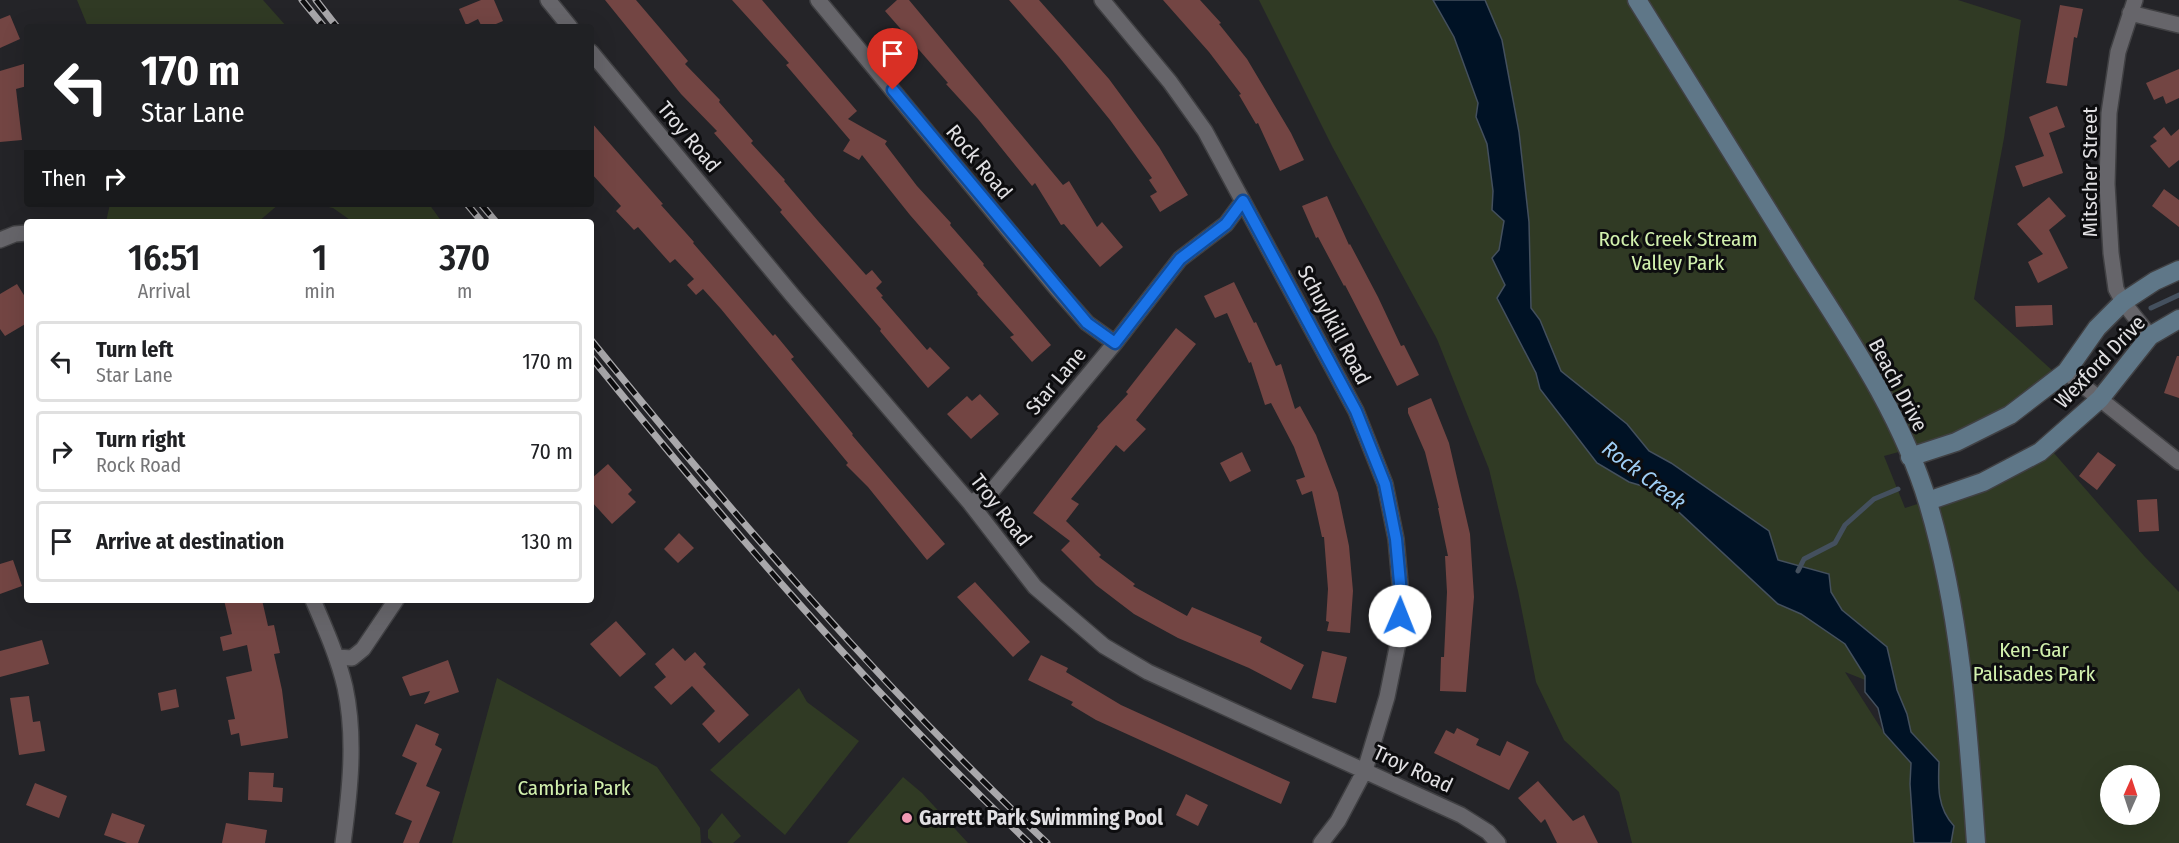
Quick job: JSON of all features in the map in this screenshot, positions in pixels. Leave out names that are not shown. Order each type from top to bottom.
[{"type":"street","points":[[548,0],[568,24]]},
{"type":"street","name":"Rock Road","points":[[818,0],[1072,306],[1087,323],[1115,343]]},
{"type":"street","name":"Schuylkill Road","points":[[1102,0],[1170,82],[1205,131],[1356,411],[1385,484],[1396,539],[1401,594],[1399,638],[1388,697],[1365,770],[1338,821],[1321,843]]},
{"type":"street","name":"Beach Drive","points":[[1637,0],[1860,357],[1897,424],[1928,501],[1952,608],[1967,719],[1976,843]]},
{"type":"street","points":[[2132,6],[2179,25]]},
{"type":"street","name":"Mitscher Street","points":[[2132,6],[2118,52],[2109,113],[2107,184],[2111,254],[2116,289],[2123,302],[2150,336]]},
{"type":"street","name":"Troy Road","points":[[594,56],[793,296],[970,503],[1035,587],[1104,646],[1148,672],[1461,815],[1488,832],[1498,843]]},
{"type":"street","name":"Star Lane","points":[[970,503],[991,492],[1115,343],[1180,259],[1226,224],[1243,201]]},
{"type":"street","points":[[0,224],[21,234]]},
{"type":"street","points":[[0,240],[21,234]]},
{"type":"street","name":"Wexford Drive","points":[[1910,457],[1956,442],[2010,415],[2066,372],[2097,328],[2123,302],[2155,281],[2179,270]]},
{"type":"street","name":"Wexford Drive","points":[[1928,501],[1983,482],[2040,452],[2100,399],[2150,336],[2179,319]]},
{"type":"street","points":[[2066,372],[2179,462]]},
{"type":"street","points":[[314,603],[336,657],[345,688],[351,743],[351,788],[343,843]]},
{"type":"street","points":[[336,657],[352,657],[363,649],[394,603]]},
{"type":"green space","points":[[77,0],[263,0],[284,24],[87,24]]},
{"type":"green space","name":"Rock Creek Stream Valley Park","points":[[1259,0],[1958,0],[2021,20],[2004,138],[1974,299],[2054,372],[1997,414],[1939,441],[1884,456],[1905,508],[1964,489],[2053,452],[2145,557],[2179,592],[2179,843],[1923,843],[1913,748],[1898,693],[1845,672],[1884,733],[1911,763],[1914,843],[1632,843],[1619,792],[1564,740],[1536,682],[1518,591],[1489,469],[1437,339],[1333,148]]},
{"type":"green space","points":[[109,207],[276,207],[262,219],[107,219]]},
{"type":"green space","points":[[328,207],[431,207],[440,219],[349,219]]},
{"type":"green space","name":"Cambria Park","points":[[497,678],[657,767],[700,828],[701,843],[452,843]]},
{"type":"green space","points":[[799,688],[807,702],[859,741],[785,835],[710,770]]},
{"type":"green space","name":"Garrett Park Swimming Pool","points":[[903,777],[922,793],[968,843],[847,843]]},
{"type":"green space","points":[[722,813],[741,836],[733,843],[713,843],[708,838],[708,830]]},
{"type":"water","name":"Rock Creek","points":[[1433,0],[1485,0],[1502,40],[1519,132],[1529,222],[1531,308],[1540,320],[1561,371],[1627,424],[1649,451],[1671,463],[1769,531],[1778,560],[1829,574],[1831,592],[1842,610],[1887,647],[1897,690],[1907,714],[1911,732],[1939,762],[1939,788],[1942,804],[1944,812],[1954,826],[1951,843],[1914,843],[1911,763],[1884,733],[1878,708],[1865,692],[1865,676],[1845,644],[1801,614],[1778,604],[1669,503],[1649,488],[1629,482],[1597,463],[1540,389],[1536,373],[1497,298],[1505,285],[1492,258],[1499,250],[1504,221],[1492,210],[1493,191],[1487,144],[1476,117],[1478,103],[1454,37]]},
{"type":"building","points":[[481,0],[494,0],[503,21],[496,24],[480,24],[478,19],[466,24],[459,9]]},
{"type":"building","points":[[605,0],[636,0],[688,61],[685,64],[720,100],[719,102],[753,141],[751,143],[818,221],[866,275],[872,270],[882,282],[876,288],[883,296],[881,297],[927,350],[930,347],[950,368],[928,388],[880,331],[881,329],[780,212],[782,210],[714,133],[717,131],[681,94]]},
{"type":"building","points":[[732,0],[762,0],[857,111],[848,119],[887,141],[885,144],[917,186],[951,223],[950,225],[1051,345],[1032,362],[1010,337],[1014,335],[910,215],[862,155],[859,160],[843,151],[850,140],[786,65],[789,63]]},
{"type":"building","points":[[897,0],[909,0],[1063,185],[1069,181],[1097,227],[1102,222],[1123,247],[1100,267],[1064,224],[1061,225],[1035,183],[1032,186],[978,119],[946,84],[948,83],[885,11]]},
{"type":"building","points":[[1009,0],[1039,0],[1109,79],[1159,147],[1188,195],[1160,212],[1150,196],[1157,192],[1149,180],[1152,178],[1110,120]]},
{"type":"building","points":[[1163,0],[1200,0],[1221,23],[1219,24],[1247,59],[1291,133],[1304,160],[1280,171],[1258,123],[1256,124],[1239,95],[1241,94],[1209,52]]},
{"type":"building","points":[[2060,5],[2083,9],[2077,38],[2074,37],[2067,86],[2046,83]]},
{"type":"building","points":[[10,15],[20,39],[0,48],[0,19]]},
{"type":"building","points":[[24,64],[24,87],[16,89],[22,140],[0,142],[0,71]]},
{"type":"building","points":[[2179,69],[2179,98],[2166,104],[2163,96],[2154,100],[2146,83]]},
{"type":"building","points":[[2057,106],[2065,127],[2049,133],[2063,173],[2023,187],[2015,166],[2044,156],[2029,117]]},
{"type":"building","points":[[594,125],[773,336],[775,334],[794,357],[791,359],[852,435],[945,544],[927,560],[868,487],[846,465],[848,463],[721,309],[703,289],[696,295],[687,285],[694,279],[675,259],[670,263],[638,227],[634,230],[616,211],[621,206],[594,176]]},
{"type":"building","points":[[2164,127],[2171,136],[2179,129],[2179,160],[2169,168],[2150,146],[2157,141],[2153,137]]},
{"type":"building","points":[[2164,189],[2179,200],[2179,227],[2152,206]]},
{"type":"building","points":[[1327,196],[1349,245],[1378,297],[1401,346],[1404,345],[1419,375],[1397,386],[1345,285],[1318,237],[1316,238],[1302,206]]},
{"type":"building","points":[[2049,197],[2066,216],[2049,230],[2068,268],[2038,283],[2028,262],[2043,254],[2017,224]]},
{"type":"building","points":[[1234,282],[1276,366],[1281,364],[1295,409],[1300,406],[1316,435],[1338,493],[1349,546],[1353,591],[1350,633],[1327,631],[1328,589],[1324,537],[1322,537],[1312,491],[1302,495],[1296,480],[1305,477],[1294,447],[1271,403],[1265,405],[1251,362],[1249,363],[1227,313],[1215,318],[1204,296]]},
{"type":"building","points":[[17,284],[24,295],[24,325],[5,336],[0,329],[0,294]]},
{"type":"building","points":[[2052,305],[2053,325],[2016,327],[2015,306]]},
{"type":"building","points":[[1176,328],[1196,344],[1136,420],[1146,429],[1124,452],[1116,445],[1071,499],[1079,504],[1066,521],[1101,555],[1099,557],[1135,584],[1133,586],[1187,616],[1192,607],[1262,637],[1260,642],[1304,665],[1291,690],[1249,668],[1178,638],[1134,614],[1096,585],[1061,550],[1070,541],[1033,513],[1097,427],[1128,394],[1126,392]]},
{"type":"building","points":[[2177,356],[2179,356],[2179,398],[2164,393]]},
{"type":"building","points":[[980,394],[999,414],[971,439],[947,414],[967,396],[972,401]]},
{"type":"building","points":[[1431,398],[1449,443],[1470,534],[1474,597],[1466,692],[1440,691],[1447,592],[1445,556],[1448,556],[1425,452],[1408,413],[1408,408]]},
{"type":"building","points":[[1242,452],[1251,471],[1230,482],[1220,463]]},
{"type":"building","points":[[2098,452],[2116,465],[2097,490],[2079,476]]},
{"type":"building","points":[[608,464],[632,490],[628,494],[636,502],[612,524],[594,504],[594,476]]},
{"type":"building","points":[[2157,499],[2159,531],[2139,532],[2137,500]]},
{"type":"building","points":[[679,533],[694,548],[678,563],[664,549]]},
{"type":"building","points":[[13,560],[22,586],[0,594],[0,564]]},
{"type":"building","points":[[975,582],[1030,642],[1013,657],[957,597]]},
{"type":"building","points":[[225,603],[263,603],[268,626],[274,625],[280,653],[274,654],[282,690],[288,738],[241,746],[239,733],[231,735],[228,720],[235,719],[226,677],[252,671],[247,645],[223,651],[220,637],[232,634]]},
{"type":"building","points":[[616,621],[646,654],[620,677],[590,644]]},
{"type":"building","points":[[42,640],[49,664],[0,677],[0,651]]},
{"type":"building","points":[[673,648],[685,661],[695,652],[706,664],[703,667],[749,715],[719,743],[702,724],[715,711],[692,686],[671,705],[654,687],[666,677],[655,664]]},
{"type":"building","points":[[1322,651],[1347,657],[1336,703],[1312,698]]},
{"type":"building","points":[[1041,655],[1068,668],[1066,672],[1121,705],[1290,782],[1281,804],[1096,720],[1071,705],[1073,702],[1028,680]]},
{"type":"building","points":[[448,660],[459,692],[424,704],[430,691],[410,696],[402,677]]},
{"type":"building","points":[[176,689],[179,707],[161,711],[158,693]]},
{"type":"building","points":[[29,696],[33,722],[40,721],[45,751],[19,755],[10,698]]},
{"type":"building","points":[[416,724],[439,734],[435,745],[442,749],[426,786],[440,792],[419,843],[403,843],[412,821],[395,814],[417,763],[402,756]]},
{"type":"building","points":[[1457,728],[1479,739],[1476,745],[1500,756],[1507,741],[1529,752],[1509,790],[1434,753],[1446,730],[1454,734]]},
{"type":"building","points":[[249,772],[274,773],[273,787],[283,788],[282,802],[248,800]]},
{"type":"building","points":[[1538,781],[1573,821],[1584,815],[1598,843],[1557,843],[1545,819],[1541,823],[1518,798]]},
{"type":"building","points":[[35,783],[67,796],[59,818],[26,805]]},
{"type":"building","points":[[1186,794],[1208,805],[1198,826],[1176,815]]},
{"type":"building","points":[[112,813],[145,825],[138,843],[127,843],[104,835]]},
{"type":"building","points":[[226,823],[267,830],[265,843],[222,843]]},
{"type":"waterway","points":[[2151,308],[2179,295]]},
{"type":"waterway","points":[[1798,571],[1804,559],[1835,543],[1845,525],[1874,499],[1898,489]]},
{"type":"railway","points":[[302,0],[322,24]]},
{"type":"railway","points":[[316,0],[335,24]]},
{"type":"railway","points":[[470,207],[480,219]]},
{"type":"railway","points":[[484,207],[494,219]]},
{"type":"railway","points":[[594,344],[699,471],[868,662],[986,784],[1047,843]]},
{"type":"railway","points":[[594,361],[748,545],[857,668],[970,786],[1029,843]]},
{"type":"place","name":"Garrett Park Swimming Pool","points":[[907,818]]},
{"type":"route","points":[[893,90],[1057,289],[1087,323],[1115,343],[1180,259],[1226,224],[1243,201],[1356,411],[1385,484],[1396,539],[1401,594],[1400,616]]},
{"type":"park label","name":"Ken-Gar Palisades Park","points":[[2034,662]]}]
